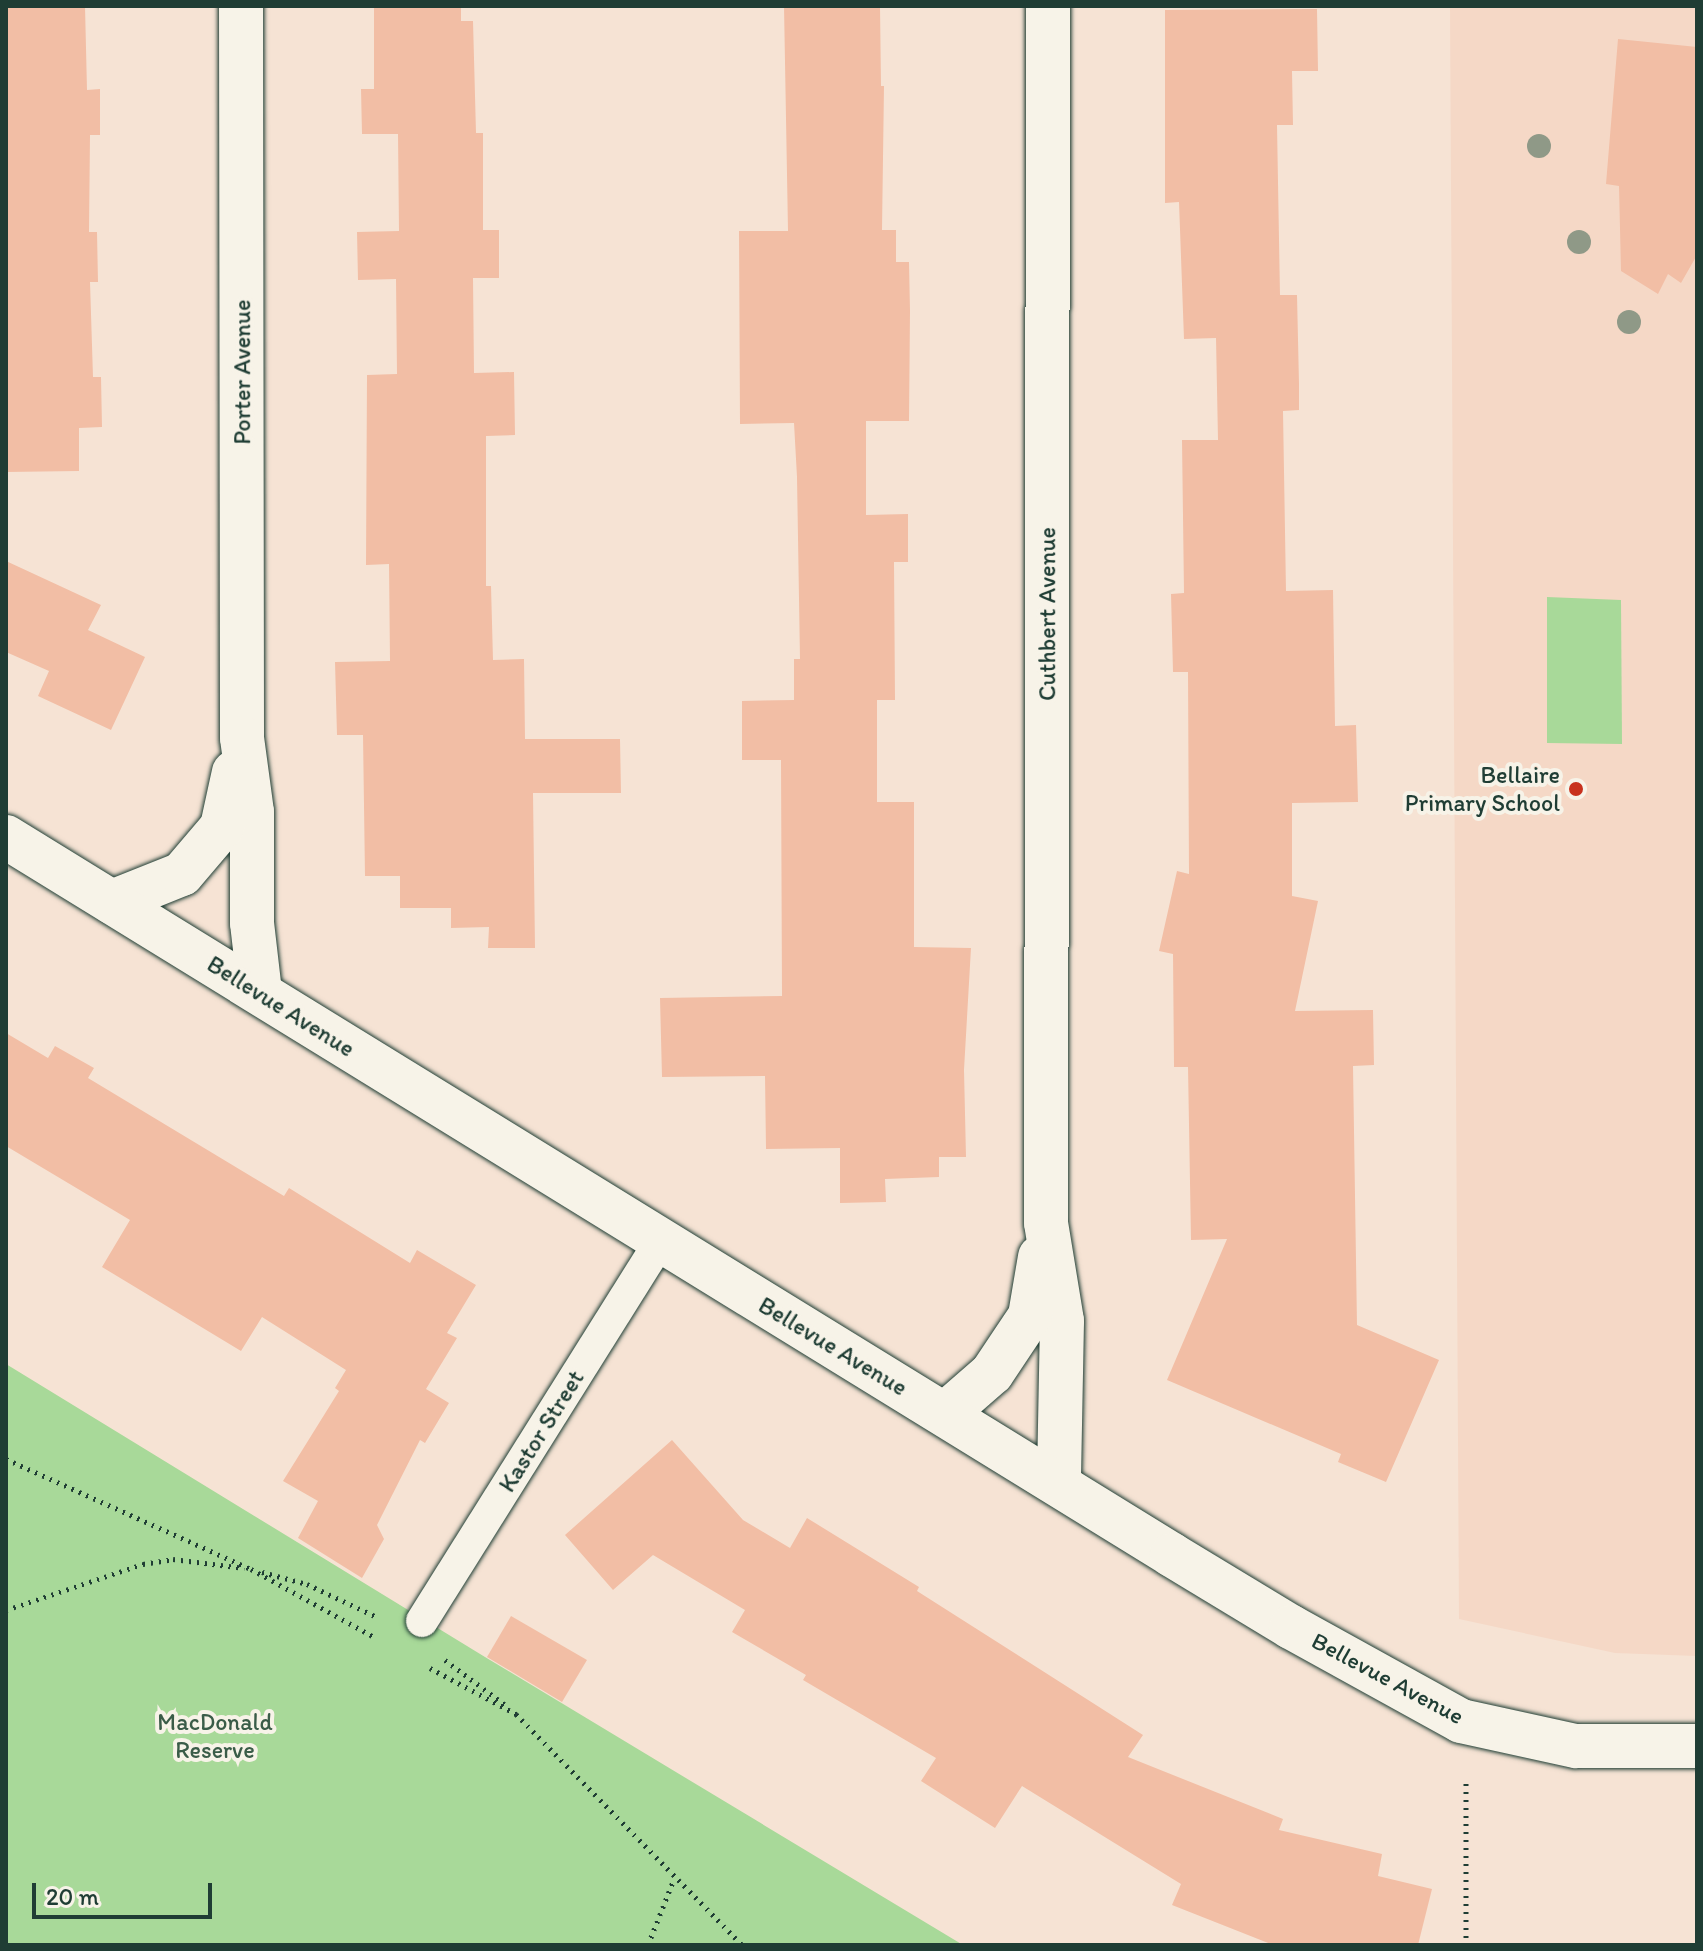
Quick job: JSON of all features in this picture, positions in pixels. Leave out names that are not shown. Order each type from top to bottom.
[{"type":"street","name":"Porter Avenue","points":[[241,6],[242,738],[252,812],[252,923],[260,992]]},
{"type":"street","name":"Cuthbert Avenue","points":[[1048,6],[1046,1223],[1062,1321],[1059,1484]]},
{"type":"street","name":"Porter Avenue","points":[[112,902],[182,874],[222,827],[242,738]]},
{"type":"street","name":"Bellevue Avenue","points":[[6,837],[1291,1627],[1461,1721],[1576,1746],[1697,1746]]},
{"type":"street","name":"Cuthbert Avenue","points":[[945,1414],[992,1373],[1030,1316],[1046,1223]]},
{"type":"lane","name":"Kastor Street","points":[[422,1621],[660,1241]]},
{"type":"path","points":[[6,1459],[251,1569],[384,1643]]},
{"type":"path","points":[[6,1610],[143,1564],[173,1559],[251,1569],[307,1584],[387,1623]]},
{"type":"path","points":[[438,1655],[516,1714],[598,1794],[674,1879],[742,1945]]},
{"type":"path","points":[[424,1665],[516,1714]]},
{"type":"path","points":[[1461,1721],[1469,1807],[1466,1945]]},
{"type":"path","points":[[648,1945],[674,1879]]},
{"type":"shaded area","name":"Bellaire Primary School","points":[[1450,6],[1697,6],[1697,1656],[1615,1653],[1459,1619]]},
{"type":"green space","points":[[1547,597],[1621,600],[1622,744],[1547,743]]},
{"type":"green space","name":"MacDonald Reserve","points":[[6,1364],[485,1657],[963,1945],[6,1945]]},
{"type":"building","points":[[6,6],[85,6],[87,90],[100,89],[100,135],[90,135],[89,232],[97,232],[98,282],[90,282],[93,377],[101,377],[102,427],[79,428],[79,471],[6,472]]},
{"type":"building","points":[[374,6],[461,6],[461,21],[473,21],[476,133],[483,133],[483,230],[499,230],[499,278],[473,278],[474,373],[514,372],[515,435],[486,436],[486,586],[491,586],[493,660],[524,659],[525,739],[620,739],[621,793],[533,793],[535,948],[488,948],[489,927],[451,928],[451,908],[400,908],[400,876],[365,876],[363,735],[337,735],[335,662],[390,661],[389,564],[366,565],[367,375],[397,374],[396,279],[358,280],[357,232],[399,231],[398,134],[362,134],[361,89],[374,89]]},
{"type":"building","points":[[784,6],[880,6],[881,86],[884,86],[882,230],[896,230],[896,262],[909,262],[910,311],[909,421],[866,421],[866,515],[908,514],[908,562],[894,562],[895,700],[877,700],[877,802],[914,802],[914,947],[971,948],[964,1070],[966,1157],[939,1157],[939,1177],[885,1179],[886,1202],[840,1203],[840,1148],[766,1149],[765,1076],[662,1077],[660,998],[782,996],[781,760],[742,760],[742,701],[794,700],[794,659],[800,659],[794,423],[740,424],[739,231],[788,231]]},
{"type":"building","points":[[1317,9],[1318,71],[1292,71],[1293,125],[1277,125],[1280,295],[1297,295],[1299,384],[1299,410],[1283,411],[1286,591],[1333,590],[1335,726],[1356,725],[1358,802],[1292,803],[1292,896],[1318,901],[1295,1011],[1373,1010],[1374,1065],[1353,1066],[1357,1325],[1439,1360],[1386,1482],[1338,1462],[1341,1454],[1167,1380],[1227,1239],[1191,1240],[1188,1067],[1174,1067],[1173,954],[1159,951],[1177,871],[1189,874],[1188,672],[1173,672],[1171,594],[1184,593],[1182,440],[1218,440],[1216,338],[1184,339],[1179,202],[1165,203],[1165,10]]},
{"type":"building","points":[[1618,39],[1697,47],[1697,255],[1681,283],[1668,274],[1658,294],[1621,271],[1619,186],[1606,184]]},
{"type":"building","points":[[6,561],[101,605],[88,630],[145,657],[111,730],[38,696],[49,671],[6,652]]},
{"type":"building","points":[[6,1033],[48,1058],[55,1046],[94,1068],[88,1078],[284,1196],[289,1188],[410,1263],[417,1250],[476,1285],[447,1333],[457,1338],[426,1389],[449,1403],[425,1443],[420,1440],[377,1525],[384,1539],[362,1578],[298,1538],[318,1501],[283,1481],[339,1391],[335,1388],[346,1370],[262,1317],[241,1351],[102,1267],[130,1220],[6,1146]]},
{"type":"building","points":[[672,1440],[743,1520],[790,1548],[807,1518],[919,1587],[917,1591],[1143,1735],[1128,1757],[1283,1819],[1279,1830],[1382,1854],[1378,1876],[1432,1889],[1418,1945],[1273,1945],[1172,1905],[1181,1884],[1022,1786],[995,1828],[921,1781],[936,1758],[803,1680],[806,1675],[732,1632],[745,1610],[653,1555],[613,1590],[565,1535]]},
{"type":"building","points":[[511,1616],[587,1660],[562,1702],[487,1657]]},
{"type":"place","name":"Bellaire Primary School","points":[[1576,789]]}]
